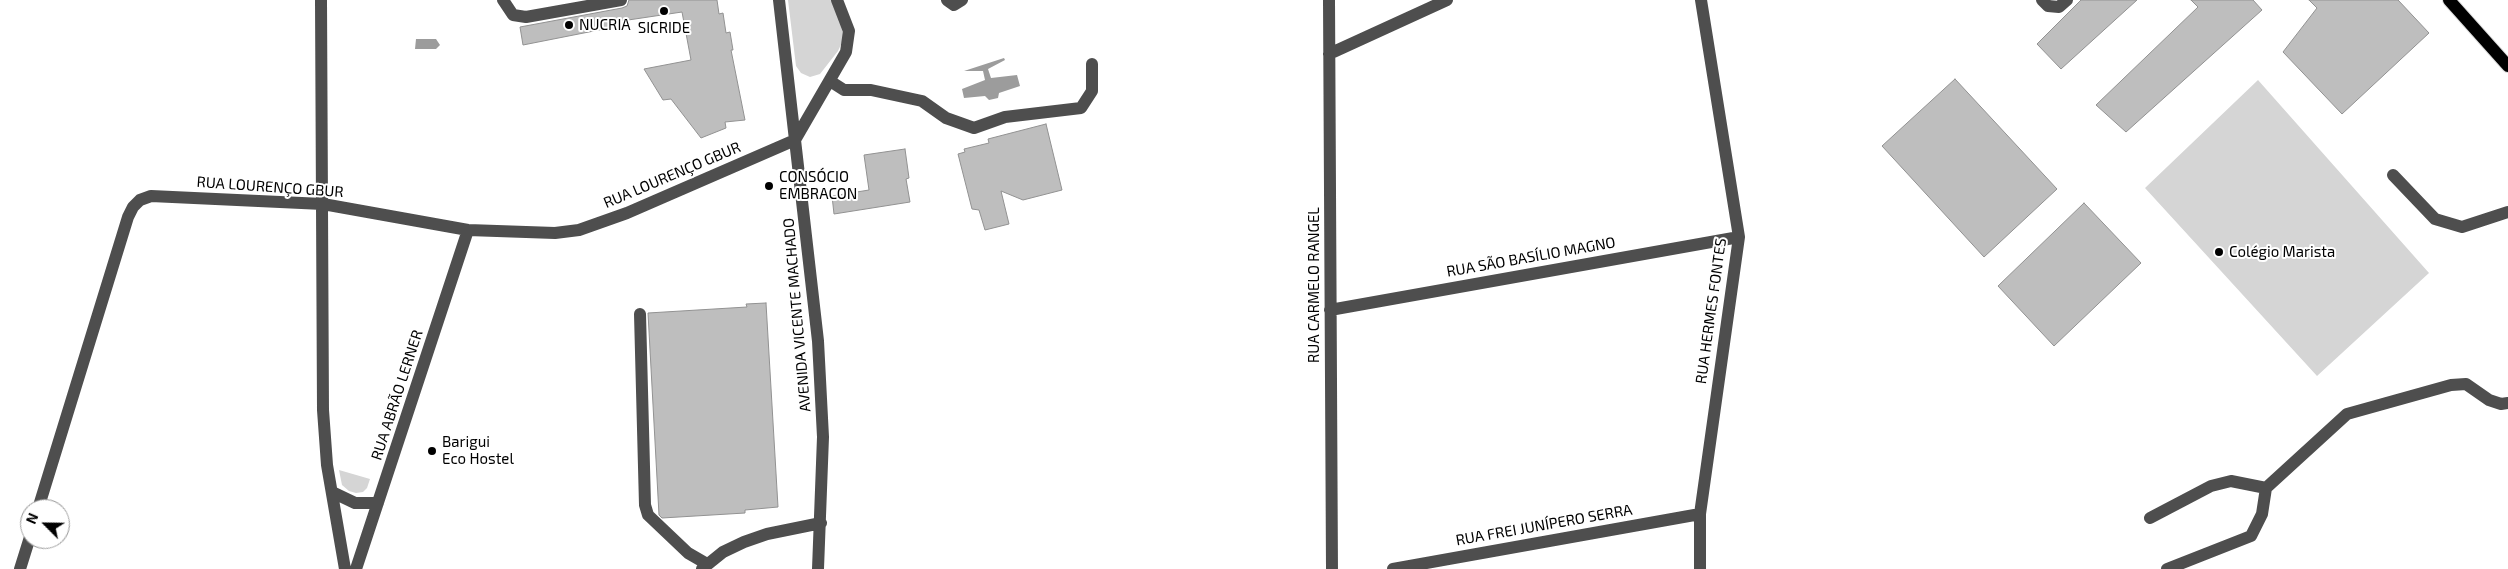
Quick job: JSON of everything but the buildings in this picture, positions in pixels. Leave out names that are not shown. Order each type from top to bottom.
[{"type":"main road","points":[[2449,0],[2494,48],[2508,66]]},
{"type":"main road","points":[[2494,48],[2508,52]]},
{"type":"street","points":[[321,0],[324,438],[345,569]]},
{"type":"street","points":[[503,0],[513,14],[526,17],[621,0]]},
{"type":"street","name":"AVENIDA VICENTE MACHADO","points":[[779,0],[813,292],[821,388],[823,438],[818,569]]},
{"type":"street","points":[[795,140],[843,59],[849,42],[847,23],[837,0]]},
{"type":"street","points":[[948,0],[954,5],[962,0]]},
{"type":"street","name":"RUA CARMELO RANGEL","points":[[1329,0],[1332,569]]},
{"type":"street","points":[[1329,54],[1447,0]]},
{"type":"street","name":"RUA HERMES FONTES","points":[[1700,569],[1700,514],[1739,236],[1701,0]]},
{"type":"street","points":[[2042,0],[2048,6],[2060,7],[2067,0]]},
{"type":"street","points":[[830,81],[844,90],[871,90],[922,101],[946,118],[974,128],[1005,117],[1081,108],[1092,91],[1092,64]]},
{"type":"street","name":"RUA LOURENÇO GBUR","points":[[41,499],[133,206],[140,200],[151,196],[323,204],[468,230],[534,234],[579,230],[627,214],[795,140]]},
{"type":"street","points":[[2393,175],[2435,219],[2462,227],[2508,212]]},
{"type":"street","name":"RUA ABRÃO LERNER","points":[[356,569],[468,230]]},
{"type":"street","name":"RUA SÃO BASÍLIO MAGNO","points":[[1330,310],[1739,236]]},
{"type":"street","points":[[640,314],[645,505],[648,515],[705,567],[744,542],[767,534],[821,523]]},
{"type":"street","points":[[2167,569],[2252,536],[2262,514],[2266,488],[2346,414],[2451,385],[2466,384],[2488,400],[2501,404],[2508,403]]},
{"type":"street","points":[[2150,518],[2211,486],[2231,481],[2266,488]]},
{"type":"street","points":[[332,492],[354,503],[378,503]]},
{"type":"street","name":"RUA FREI JUNÍPERO SERRA","points":[[1393,569],[1700,514]]},
{"type":"street","points":[[20,569],[26,549]]},
{"type":"shaded area","points":[[788,0],[832,0],[843,31],[843,40],[838,51],[820,74],[810,77],[801,73],[796,66]]},
{"type":"shaded area","points":[[416,39],[436,39],[440,45],[436,49],[415,49]]},
{"type":"shaded area","points":[[1004,58],[1005,60],[988,69],[991,78],[1017,75],[1020,86],[999,93],[998,98],[989,100],[985,96],[964,98],[962,89],[985,80],[983,71],[964,71]]},
{"type":"shaded area","points":[[2258,80],[2429,273],[2317,376],[2145,188]]},
{"type":"shaded area","points":[[339,470],[370,479],[367,488],[363,492],[349,491],[342,485]]},
{"type":"place","name":"SICRIDE","points":[[664,11]]},
{"type":"place","name":"NUCRIA","points":[[569,25]]},
{"type":"place","name":"CONSÓCIO EMBRACON","points":[[769,186]]},
{"type":"place","name":"Colégio Marista","points":[[2219,252]]},
{"type":"place","name":"Barigui Eco Hostel","points":[[432,451]]}]
